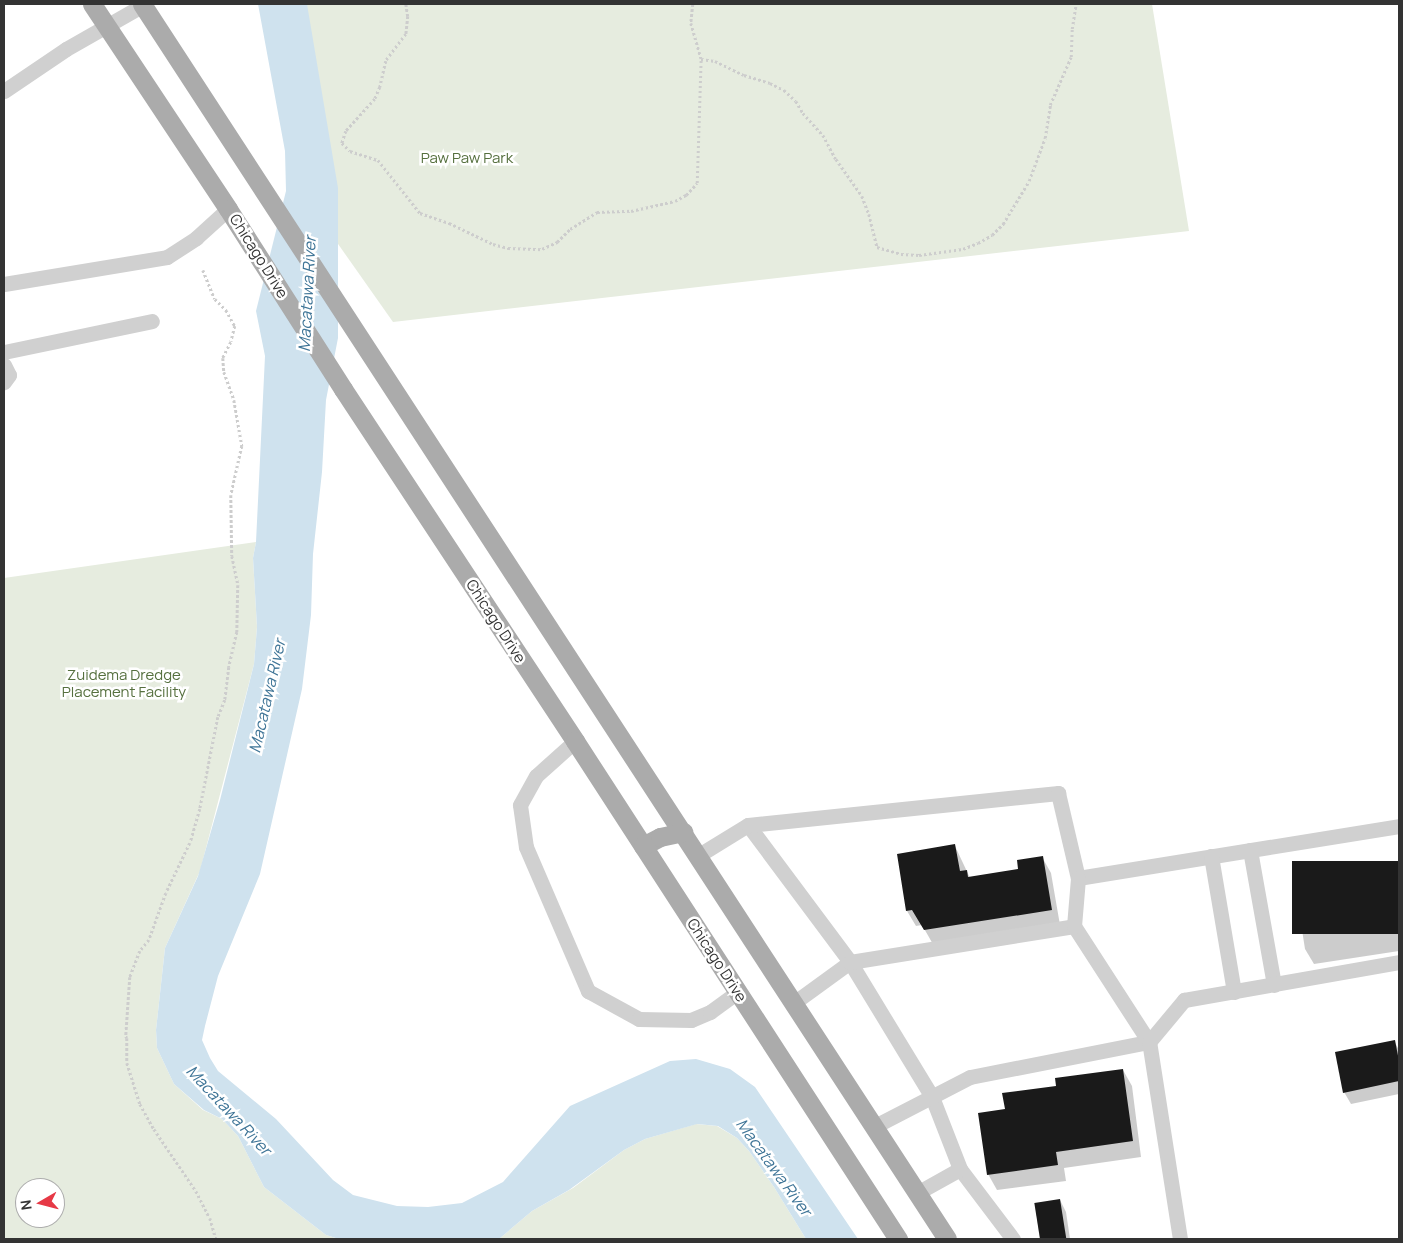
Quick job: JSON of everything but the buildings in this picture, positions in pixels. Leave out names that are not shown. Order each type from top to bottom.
[{"type":"main road","name":"Chicago Drive","points":[[92,4],[228,209],[343,389],[575,741],[898,1239]]},
{"type":"main road","points":[[142,4],[359,333],[947,1239]]},
{"type":"main road","points":[[643,846],[660,837],[684,832]]},
{"type":"lane","points":[[4,91],[66,49],[107,27],[142,4]]},
{"type":"lane","points":[[4,284],[167,257],[196,238],[228,209]]},
{"type":"lane","points":[[4,352],[152,321]]},
{"type":"lane","points":[[4,365],[9,375],[4,382]]},
{"type":"lane","points":[[575,741],[536,776],[520,805],[526,847],[588,991],[639,1019],[691,1020],[710,1012],[738,992]]},
{"type":"lane","points":[[699,855],[748,825],[1058,793],[1078,878],[1074,926],[1150,1042],[1180,1239]]},
{"type":"lane","points":[[748,825],[850,962],[932,1097],[960,1170],[1013,1239]]},
{"type":"lane","points":[[1078,878],[1399,826]]},
{"type":"lane","points":[[1250,850],[1274,985]]},
{"type":"lane","points":[[1211,856],[1234,992]]},
{"type":"lane","points":[[794,1002],[850,962],[1074,926]]},
{"type":"lane","points":[[875,1126],[970,1077],[1150,1042],[1184,1000],[1399,962]]},
{"type":"lane","points":[[917,1193],[960,1170]]},
{"type":"path","points":[[406,4],[408,16],[406,34],[386,61],[375,99],[346,131],[342,143],[350,151],[378,160],[420,212],[449,222],[478,239],[508,248],[542,250],[557,242],[570,229],[597,212],[631,211],[675,202],[686,195],[696,183],[701,59],[691,23],[693,4]]},
{"type":"path","points":[[701,59],[715,61],[744,75],[770,83],[784,90],[796,101],[803,113],[823,135],[836,159],[862,196],[870,214],[877,247],[902,254],[935,253],[963,249],[985,239],[1004,224],[1035,166],[1046,138],[1050,104],[1071,57],[1072,29],[1076,4]]},
{"type":"path","points":[[203,270],[215,299],[226,310],[234,326],[231,342],[223,358],[224,372],[234,400],[242,446],[231,494],[232,556],[238,585],[237,632],[229,667],[225,700],[218,717],[200,809],[190,843],[130,977],[126,1036],[127,1063],[140,1104],[154,1129],[196,1191],[210,1218],[216,1239]]},
{"type":"green space","name":"Paw Paw Park","points":[[283,4],[1152,4],[1189,231],[393,322],[312,207]]},
{"type":"green space","name":"Zuidema Dredge Placement Facility","points":[[256,542],[253,558],[257,627],[254,664],[200,871],[165,948],[156,1030],[157,1048],[174,1084],[203,1110],[222,1119],[238,1136],[264,1187],[326,1235],[339,1239],[4,1239],[4,578]]},
{"type":"green space","points":[[696,1124],[717,1126],[737,1138],[749,1151],[774,1187],[806,1239],[499,1239],[532,1211],[573,1188],[624,1150],[645,1139]]},
{"type":"water","name":"Macatawa River","points":[[258,4],[307,4],[338,188],[338,338],[326,400],[322,472],[313,554],[311,615],[302,689],[260,874],[218,976],[205,1026],[202,1040],[210,1058],[218,1071],[276,1119],[333,1180],[353,1195],[397,1206],[428,1207],[462,1203],[503,1182],[570,1106],[670,1061],[696,1059],[730,1069],[755,1087],[858,1239],[806,1239],[774,1187],[749,1151],[737,1138],[718,1126],[697,1124],[645,1139],[624,1150],[569,1190],[532,1211],[499,1239],[339,1239],[326,1235],[264,1187],[238,1136],[222,1119],[204,1110],[174,1084],[157,1048],[156,1030],[165,948],[198,876],[220,800],[254,664],[257,627],[253,558],[256,542],[265,356],[256,311],[286,191],[285,151]]}]
